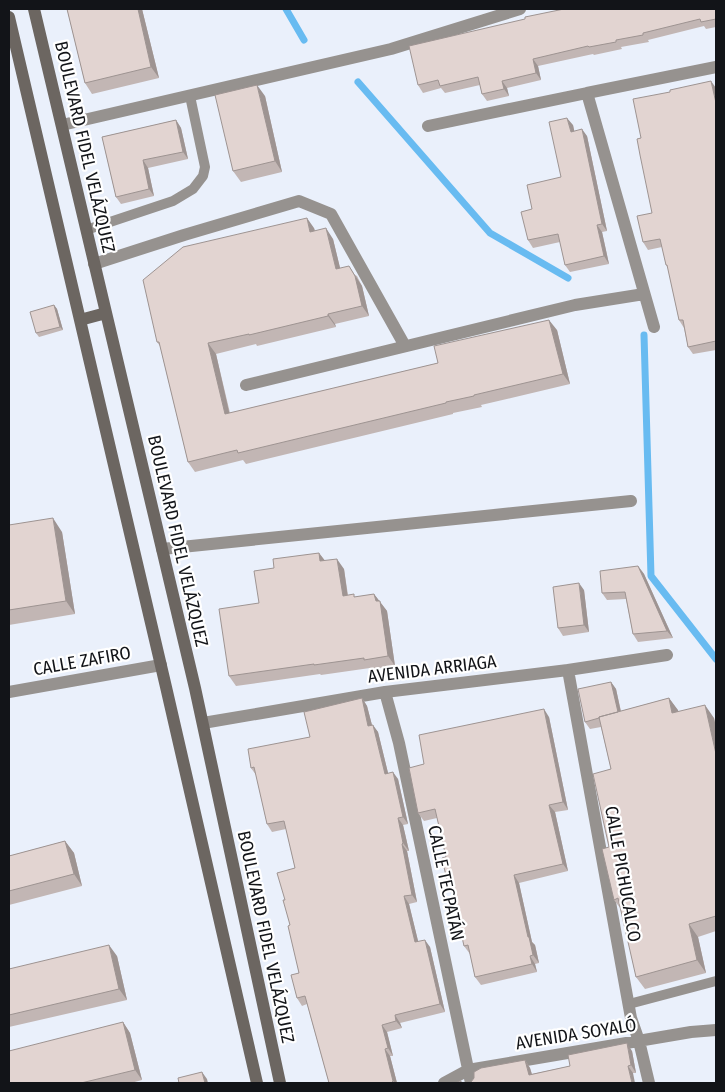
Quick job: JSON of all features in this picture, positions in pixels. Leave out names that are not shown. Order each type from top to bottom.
[{"type":"main road","name":"BOULEVARD FIDEL VELÁZQUEZ","points":[[34,9],[202,723],[280,1083]]},
{"type":"main road","points":[[9,17],[257,1083]]},
{"type":"main road","points":[[80,320],[106,313]]},
{"type":"street","points":[[62,125],[391,49],[520,9]]},
{"type":"street","points":[[428,126],[716,67]]},
{"type":"street","points":[[587,92],[654,327]]},
{"type":"street","points":[[94,264],[299,201],[331,214],[405,346]]},
{"type":"street","points":[[246,385],[575,305],[644,294]]},
{"type":"street","points":[[162,549],[631,501]]},
{"type":"street","name":"AVENIDA ARRIAGA","points":[[202,723],[385,692],[568,670],[667,655]]},
{"type":"street","name":"CALLE ZAFIRO","points":[[9,692],[161,665]]},
{"type":"street","name":"CALLE PICHUCALCO","points":[[568,670],[631,1018],[639,1041],[649,1083]]},
{"type":"street","name":"CALLE TECPATÁN","points":[[385,692],[399,743],[471,1083]]},
{"type":"street","name":"AVENIDA SOYALÓ","points":[[444,1083],[468,1070],[691,1032],[716,1030]]},
{"type":"lane","points":[[86,230],[173,201],[193,189],[203,176],[205,167],[190,96]]},
{"type":"lane","points":[[629,1004],[716,981]]},
{"type":"building","points":[[67,9],[138,9],[151,67],[85,83]]},
{"type":"building","points":[[564,9],[716,9],[716,19],[701,22],[700,19],[643,33],[643,35],[616,40],[616,42],[588,46],[533,59],[536,73],[502,81],[504,89],[482,94],[478,77],[440,86],[438,80],[418,85],[409,46]]},
{"type":"building","points":[[711,81],[716,103],[716,341],[688,347],[683,320],[679,320],[660,239],[643,242],[637,216],[652,213],[637,139],[641,138],[633,99]]},
{"type":"building","points":[[257,85],[275,161],[233,171],[215,95]]},
{"type":"building","points":[[567,118],[571,132],[582,129],[602,224],[597,225],[604,256],[565,265],[558,234],[528,240],[521,212],[532,209],[527,185],[561,177],[549,122]]},
{"type":"building","points":[[176,120],[183,152],[143,160],[149,189],[116,197],[102,137]]},
{"type":"building","points":[[307,218],[310,232],[326,228],[336,269],[349,266],[355,276],[362,306],[249,335],[208,343],[225,414],[438,363],[434,346],[549,320],[563,374],[238,453],[237,450],[188,462],[143,280],[183,247]]},
{"type":"building","points":[[54,305],[60,327],[36,333],[30,312]]},
{"type":"building","points":[[53,518],[66,601],[9,610],[9,525]]},
{"type":"building","points":[[319,553],[320,561],[337,559],[343,596],[354,594],[354,597],[374,594],[376,601],[380,601],[388,656],[229,676],[219,609],[259,603],[254,571],[274,568],[273,559]]},
{"type":"building","points":[[638,566],[667,631],[633,634],[625,592],[602,593],[600,571]]},
{"type":"building","points":[[579,583],[584,625],[558,628],[553,587]]},
{"type":"building","points":[[611,682],[618,712],[585,722],[578,689]]},
{"type":"building","points":[[362,698],[368,726],[373,725],[385,774],[393,772],[403,817],[398,818],[412,895],[404,896],[415,942],[425,940],[440,1004],[395,1015],[396,1021],[382,1025],[388,1048],[385,1049],[393,1081],[391,1083],[329,1083],[305,996],[297,998],[291,975],[299,973],[283,900],[285,900],[277,873],[295,868],[284,821],[267,824],[254,767],[251,768],[248,749],[310,737],[304,712]]},
{"type":"building","points":[[669,698],[672,713],[705,705],[716,754],[716,916],[689,924],[697,960],[636,977],[618,898],[614,900],[602,849],[609,847],[593,774],[611,769],[599,717]]},
{"type":"building","points":[[544,709],[563,802],[549,805],[563,864],[514,875],[533,955],[530,956],[532,964],[475,977],[468,945],[464,946],[450,884],[448,885],[442,858],[446,857],[435,809],[418,813],[409,768],[424,764],[419,735]]},
{"type":"building","points":[[65,841],[74,874],[9,891],[9,856]]},
{"type":"building","points":[[109,945],[119,989],[9,1015],[9,969]]},
{"type":"building","points":[[123,1022],[135,1070],[81,1083],[9,1083],[9,1051]]},
{"type":"building","points":[[627,1043],[631,1065],[628,1066],[632,1083],[465,1083],[471,1082],[474,1078],[474,1072],[481,1068],[525,1060],[529,1075],[570,1066],[568,1055]]},
{"type":"building","points":[[202,1072],[205,1083],[179,1083],[178,1078]]},
{"type":"waterway","points":[[286,9],[304,40]]},
{"type":"waterway","points":[[358,82],[490,233],[568,278]]},
{"type":"waterway","points":[[644,335],[651,576],[716,659]]}]
